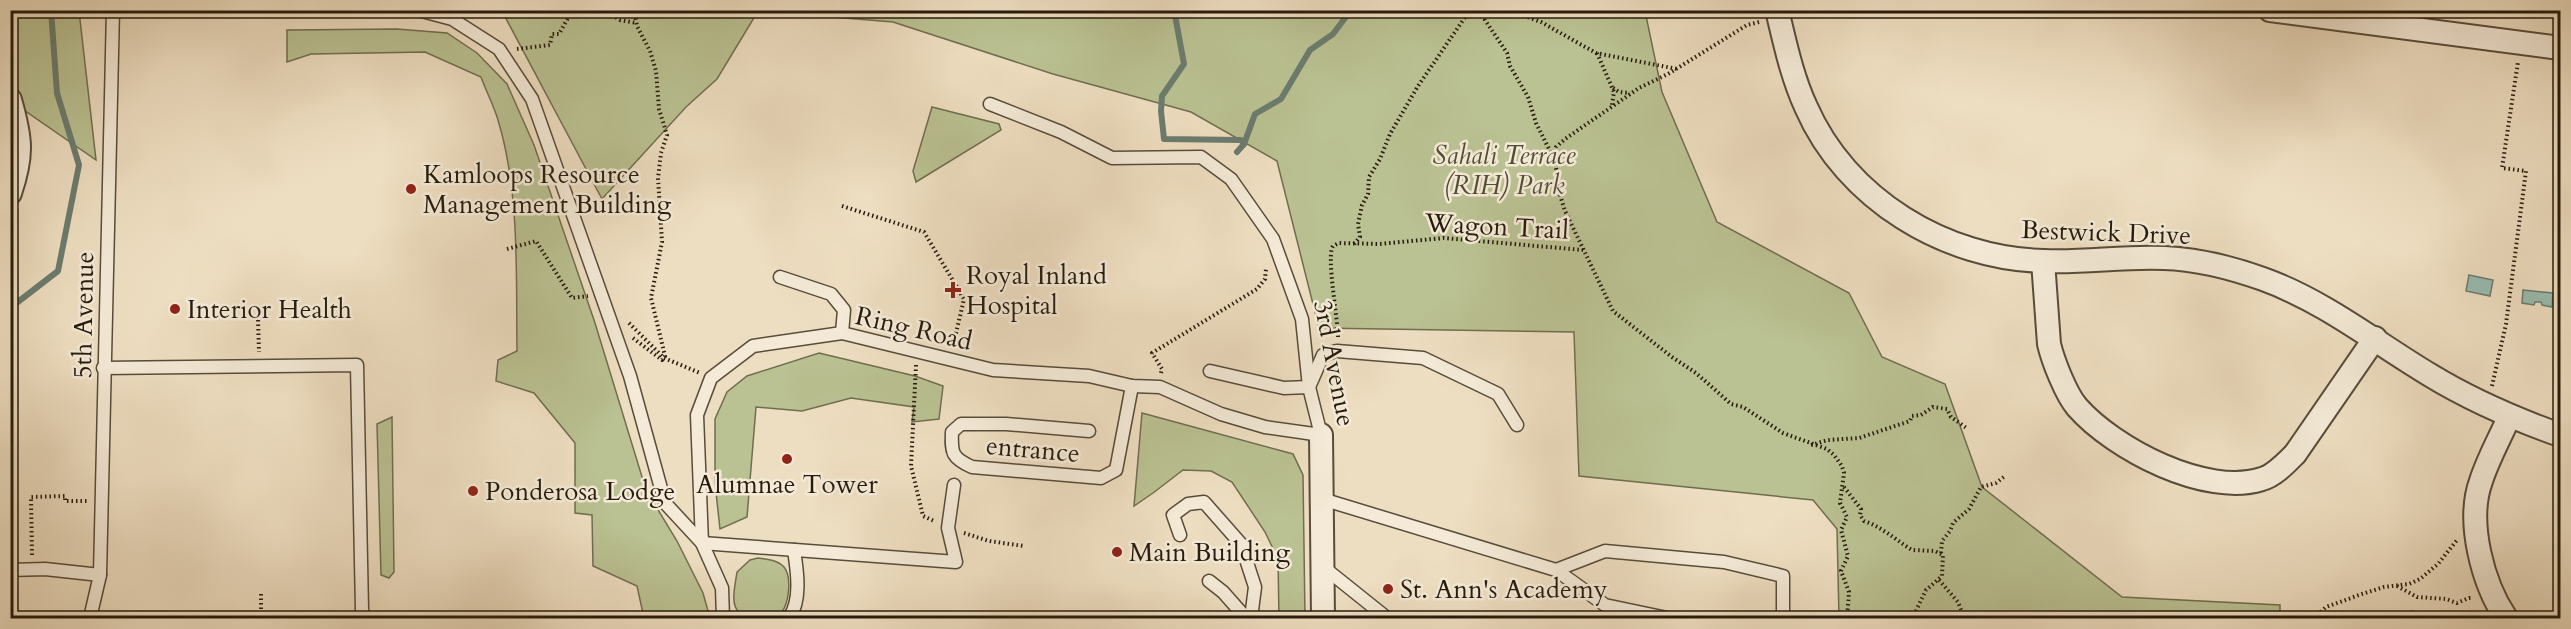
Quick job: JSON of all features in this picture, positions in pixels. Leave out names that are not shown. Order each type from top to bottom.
[{"type":"street","points":[[2270,10],[2560,48]]},
{"type":"street","name":"Bestwick Drive","points":[[1771,15],[1806,108],[1821,135],[1855,180],[1909,223],[1945,240],[1987,255],[2043,261],[2165,258],[2217,266],[2287,288],[2375,338],[2430,375],[2509,417],[2560,435]]},
{"type":"street","points":[[10,100],[20,135],[19,168],[10,193]]},
{"type":"street","points":[[2043,261],[2049,344],[2052,356],[2075,405],[2101,431],[2153,460],[2198,478],[2240,484],[2265,479],[2285,464],[2298,450],[2375,338]]},
{"type":"street","points":[[2501,612],[2478,547],[2476,514],[2480,483],[2509,417]]},
{"type":"street","name":"3rd Avenue","points":[[1321,435],[1323,618]]},
{"type":"lane","name":"5th Avenue","points":[[90,618],[100,575],[113,10]]},
{"type":"lane","points":[[418,10],[452,19],[502,53],[532,99],[630,376],[665,503],[702,543],[956,562],[948,528],[954,485]]},
{"type":"lane","name":"3rd Avenue","points":[[990,104],[1061,132],[1112,158],[1201,157],[1231,179],[1273,239],[1302,320],[1309,387],[1321,435]]},
{"type":"lane","points":[[780,276],[831,294],[843,310],[842,333]]},
{"type":"lane","name":"Ring Road","points":[[723,618],[722,588],[702,543],[698,415],[711,378],[753,346],[842,333],[993,370],[1089,376],[1131,386],[1160,387],[1221,414],[1265,427],[1321,435]]},
{"type":"lane","points":[[1210,372],[1284,388],[1309,387],[1323,356],[1337,351],[1423,358],[1498,394],[1517,424]]},
{"type":"lane","points":[[103,368],[357,365],[364,618]]},
{"type":"lane","name":"entrance","points":[[1089,431],[1006,424],[961,424],[952,432],[951,449],[958,461],[972,467],[1101,478],[1116,470],[1131,386]]},
{"type":"lane","points":[[1322,499],[1556,570],[1605,605],[1667,618]]},
{"type":"lane","points":[[1180,535],[1173,515],[1188,504],[1204,502],[1241,544],[1255,587],[1251,618]]},
{"type":"lane","points":[[789,618],[794,611],[797,574],[794,550]]},
{"type":"lane","points":[[1556,570],[1605,551],[1724,562],[1783,576],[1783,618]]},
{"type":"lane","points":[[1322,566],[1387,618]]},
{"type":"lane","points":[[10,570],[45,569],[100,575]]},
{"type":"lane","points":[[1209,581],[1223,592],[1246,618]]},
{"type":"path","points":[[502,53],[550,45],[552,34],[558,34],[569,16],[577,10],[590,14],[606,11],[620,20],[636,23]]},
{"type":"path","points":[[614,329],[632,337],[662,360],[665,356],[651,298],[662,242],[658,178],[661,153],[667,135],[659,109],[656,71],[636,23],[634,10]]},
{"type":"path","points":[[1354,244],[1360,237],[1358,224],[1362,205],[1368,194],[1369,177],[1380,159],[1390,134],[1418,86],[1470,10]]},
{"type":"path","name":"Wagon Trail","points":[[1483,10],[1485,20],[1507,53],[1510,66],[1528,98],[1536,123],[1554,160],[1565,211],[1584,250]]},
{"type":"path","points":[[1517,10],[1522,15],[1541,22],[1596,52],[1677,69]]},
{"type":"path","points":[[1554,160],[1556,147],[1630,93],[1677,69],[1747,25],[1771,15]]},
{"type":"path","points":[[1596,52],[1614,92],[1612,106]]},
{"type":"path","points":[[2491,386],[2506,324],[2526,171],[2502,168],[2518,61]]},
{"type":"path","points":[[1611,85],[1616,91],[1630,93]]},
{"type":"path","points":[[842,207],[924,232],[964,300],[950,359]]},
{"type":"path","name":"Wagon Trail","points":[[1337,351],[1338,318],[1330,250],[1339,243],[1444,238],[1584,250]]},
{"type":"path","points":[[1584,250],[1611,307],[1633,328],[1696,373],[1731,404],[1743,407],[1783,433],[1827,449],[1840,461],[1844,473],[1844,487],[1840,503],[1847,518],[1841,530],[1848,556],[1840,571],[1849,592],[1847,618]]},
{"type":"path","points":[[1162,369],[1152,353],[1257,289],[1265,279]]},
{"type":"path","points":[[258,320],[259,347]]},
{"type":"path","points":[[917,352],[910,466],[923,516],[948,528],[989,541],[1024,546]]},
{"type":"path","points":[[1811,445],[1828,440],[1859,438],[1910,421],[1912,416],[1922,415],[1934,407],[1947,409],[1951,417],[1968,429]]},
{"type":"path","points":[[1914,615],[1926,590],[1938,580],[1944,570],[1940,545],[1953,523],[1969,509],[1980,487],[1996,483],[2005,476]]},
{"type":"path","points":[[1844,487],[1861,509],[1860,515],[1864,521],[1873,523],[1904,542],[1912,550],[1941,553]]},
{"type":"path","points":[[32,564],[31,497],[65,496],[65,501],[91,501]]},
{"type":"path","points":[[2314,618],[2326,607],[2372,590],[2409,584],[2420,579],[2438,564],[2454,542],[2477,531]]},
{"type":"path","points":[[1906,618],[1914,615],[1965,617],[1958,602],[1938,580]]},
{"type":"path","points":[[2397,585],[2417,597],[2446,599],[2457,603],[2469,598],[2501,612]]},
{"type":"path","points":[[261,593],[261,618]]},
{"type":"green space","points":[[11,11],[79,11],[96,160],[11,101]]},
{"type":"green space","points":[[502,11],[758,11],[717,79],[686,107],[602,199]]},
{"type":"green space","name":"Sahali Terrace (RIH) Park","points":[[758,11],[1645,11],[1662,92],[1717,222],[1849,293],[1882,357],[1945,384],[1982,487],[2122,597],[2280,605],[2280,618],[1839,618],[1837,529],[1813,500],[1579,476],[1574,332],[1319,328],[1277,161],[1191,112],[1053,74],[893,22]]},
{"type":"green space","points":[[397,29],[447,33],[477,53],[507,84],[534,145],[595,323],[646,490],[677,541],[703,593],[710,618],[644,618],[637,586],[593,566],[592,515],[575,513],[575,443],[534,393],[496,381],[498,360],[517,351],[515,235],[505,148],[496,115],[481,77],[425,52],[311,54],[287,62],[287,30]]},
{"type":"green space","points":[[932,107],[999,124],[1001,130],[916,182],[913,171]]},
{"type":"green space","points":[[819,353],[915,376],[943,386],[939,419],[912,422],[914,407],[851,398],[802,411],[756,407],[747,517],[720,529],[715,483],[715,419],[727,392],[747,376]]},
{"type":"green space","points":[[1142,413],[1293,454],[1303,475],[1305,618],[1279,618],[1278,559],[1265,532],[1232,482],[1211,471],[1183,470],[1134,506]]},
{"type":"green space","points":[[392,417],[394,572],[389,578],[381,575],[377,424]]},
{"type":"green space","points":[[758,558],[779,563],[784,567],[788,577],[789,590],[786,602],[782,612],[775,617],[749,617],[737,610],[735,605],[734,590],[737,572],[750,560]]},
{"type":"green space","points":[[441,612],[435,618],[386,618],[386,614]]},
{"type":"water","points":[[2469,275],[2493,280],[2490,296],[2466,291]]},
{"type":"water","points":[[2523,290],[2553,293],[2552,307],[2542,305],[2541,302],[2535,302],[2534,305],[2522,303]]},
{"type":"waterway","points":[[10,308],[58,271],[79,165],[57,93],[51,10]]},
{"type":"waterway","points":[[1174,10],[1184,64],[1162,96],[1164,139],[1241,140],[1244,144]]},
{"type":"waterway","points":[[1237,152],[1244,144],[1255,114],[1281,99],[1310,50],[1333,34],[1351,10]]},
{"type":"place","name":"Kamloops Resource Management Building","points":[[411,189]]},
{"type":"place","name":"Royal Inland Hospital","points":[[953,290]]},
{"type":"place","name":"Interior Health","points":[[175,309]]},
{"type":"place","name":"Alumnae Tower","points":[[787,459]]},
{"type":"place","name":"Ponderosa Lodge","points":[[473,491]]},
{"type":"place","name":"Main Building","points":[[1117,552]]},
{"type":"place","name":"St. Ann's Academy","points":[[1388,589]]}]
